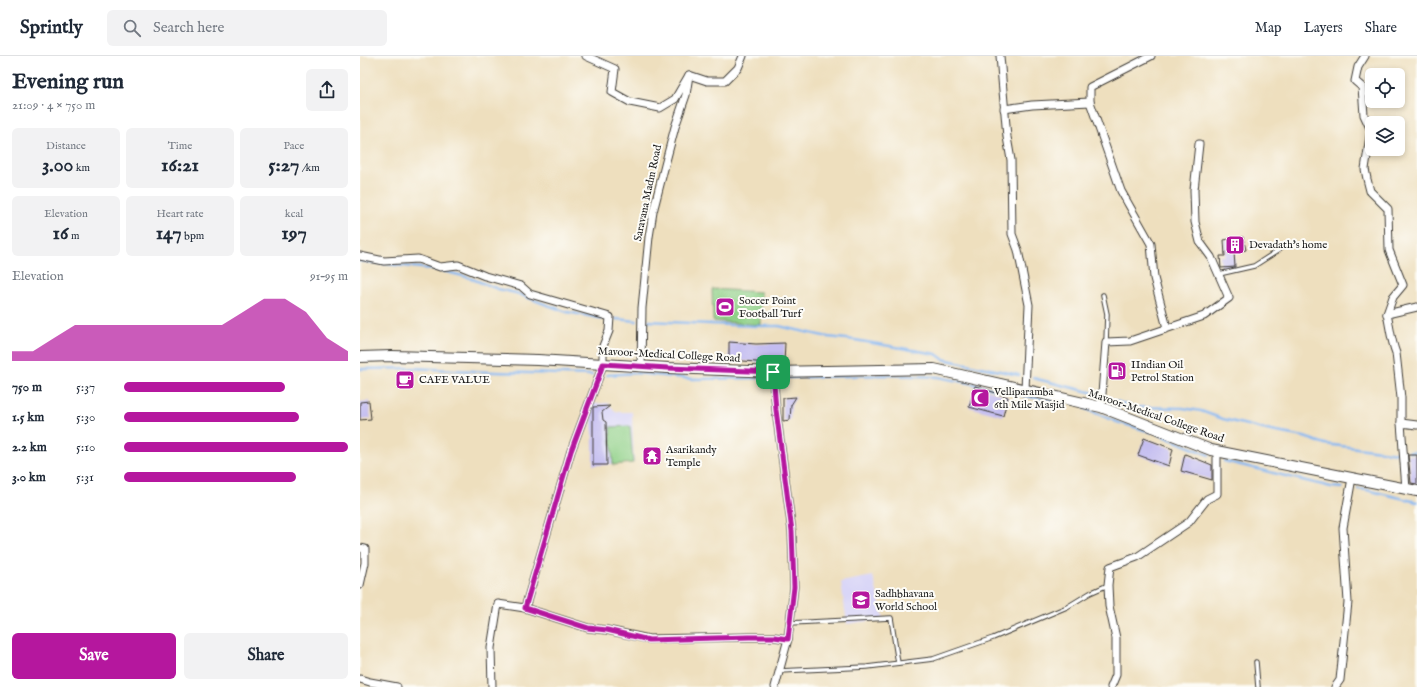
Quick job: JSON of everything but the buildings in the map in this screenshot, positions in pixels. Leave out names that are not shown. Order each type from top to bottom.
[{"type":"main road","name":"Mavoor-Medical College Road","points":[[360,357],[392,356],[508,359],[641,367],[773,372],[934,369],[1101,407],[1211,450],[1417,491]]},
{"type":"street","points":[[586,56],[615,69],[612,92],[630,102],[660,108],[675,99],[689,75],[707,81],[725,81],[738,68],[743,56]]},
{"type":"street","points":[[1000,56],[1004,109],[1011,160],[1012,234],[1018,250],[1029,305],[1025,390]]},
{"type":"street","points":[[1151,56],[1090,87],[1090,102],[1121,191],[1151,244],[1154,278],[1167,328]]},
{"type":"street","points":[[1365,56],[1358,67],[1355,81],[1362,87],[1364,115],[1371,130],[1367,156],[1367,179],[1370,191],[1388,209],[1389,250],[1403,286],[1393,297],[1387,314],[1393,346],[1396,353],[1406,488]]},
{"type":"street","name":"Saravana Madm Road","points":[[641,367],[642,308],[653,212],[675,127],[686,95],[689,75]]},
{"type":"street","points":[[1004,109],[1032,105],[1090,102]]},
{"type":"street","points":[[1101,407],[1106,342],[1130,341],[1204,316],[1229,298],[1211,257],[1200,242],[1196,222],[1194,190],[1199,144]]},
{"type":"street","points":[[360,256],[384,261],[418,259],[440,267],[458,265],[485,276],[521,286],[530,294],[610,317],[609,331],[603,346],[603,364],[571,451],[525,608]]},
{"type":"street","points":[[1387,314],[1417,307]]},
{"type":"street","points":[[773,372],[776,410],[792,531],[794,587],[788,639],[775,687]]},
{"type":"street","points":[[1401,424],[1417,425]]},
{"type":"street","points":[[1111,687],[1116,675],[1116,638],[1109,606],[1108,585],[1110,567],[1137,557],[1189,522],[1207,499],[1217,494],[1217,451]]},
{"type":"street","points":[[1334,687],[1340,680],[1348,602],[1343,528],[1352,478]]},
{"type":"street","points":[[360,548],[366,549],[365,563],[360,585]]},
{"type":"street","points":[[492,687],[491,648],[498,604],[525,608],[588,628],[607,630],[649,640],[749,637],[774,637],[788,639]]},
{"type":"street","points":[[360,679],[397,687]]},
{"type":"lane","points":[[1219,274],[1254,266],[1279,250]]},
{"type":"lane","points":[[1103,295],[1107,314],[1106,342]]},
{"type":"lane","points":[[779,671],[867,667],[933,659],[993,638],[1067,607],[1090,593],[1108,585]]},
{"type":"lane","points":[[790,623],[891,618],[898,663]]},
{"type":"lane","points":[[1256,662],[1258,687]]},
{"type":"shaded area","points":[[608,403],[616,412],[632,412],[634,463],[594,465],[591,404]]},
{"type":"shaded area","name":"Sadhbhavana World School","points":[[873,576],[884,619],[847,624],[841,582]]},
{"type":"green space","points":[[712,289],[761,292],[761,325],[713,321]]},
{"type":"green space","points":[[630,426],[633,463],[613,465],[610,427]]},
{"type":"waterway","points":[[360,261],[439,270],[467,277],[498,289],[516,293],[567,312],[605,319]]},
{"type":"waterway","points":[[616,319],[637,321]]},
{"type":"waterway","points":[[648,321],[779,326],[828,337],[855,340],[936,354],[943,359],[1019,375]]},
{"type":"waterway","points":[[360,369],[415,368],[592,375]]},
{"type":"waterway","points":[[607,375],[635,373],[693,379],[766,378]]},
{"type":"waterway","points":[[779,378],[888,375],[938,377],[1058,402]]},
{"type":"waterway","points":[[1033,378],[1094,393]]},
{"type":"waterway","points":[[1109,399],[1134,407],[1183,408],[1201,411],[1223,419],[1271,431],[1304,437],[1325,444],[1397,453]]},
{"type":"waterway","points":[[1084,408],[1117,422],[1151,432]]},
{"type":"waterway","points":[[1158,434],[1209,455]]},
{"type":"waterway","points":[[1409,452],[1417,452]]},
{"type":"waterway","points":[[1224,461],[1331,487],[1342,488]]},
{"type":"waterway","points":[[1358,489],[1417,502]]},
{"type":"place","name":"Devadath's home","points":[[1235,245]]},
{"type":"place","name":"Soccer Point Football Turf","points":[[725,307]]},
{"type":"place","name":"IIndian Oil Petrol Station","points":[[1117,371]]},
{"type":"place","name":"CAFE VALUE","points":[[405,380]]},
{"type":"place","name":"Velliparamba 6th Mile Masjid","points":[[980,398]]},
{"type":"place","name":"Asarikandy Temple","points":[[652,456]]},
{"type":"place","name":"Sadhbhavana World School","points":[[861,600]]},
{"type":"route","points":[[603,364],[773,372],[780,448],[792,531],[794,587],[788,639],[774,637],[701,637],[671,640],[649,640],[607,630],[588,628],[525,608],[571,451],[603,364]]}]
